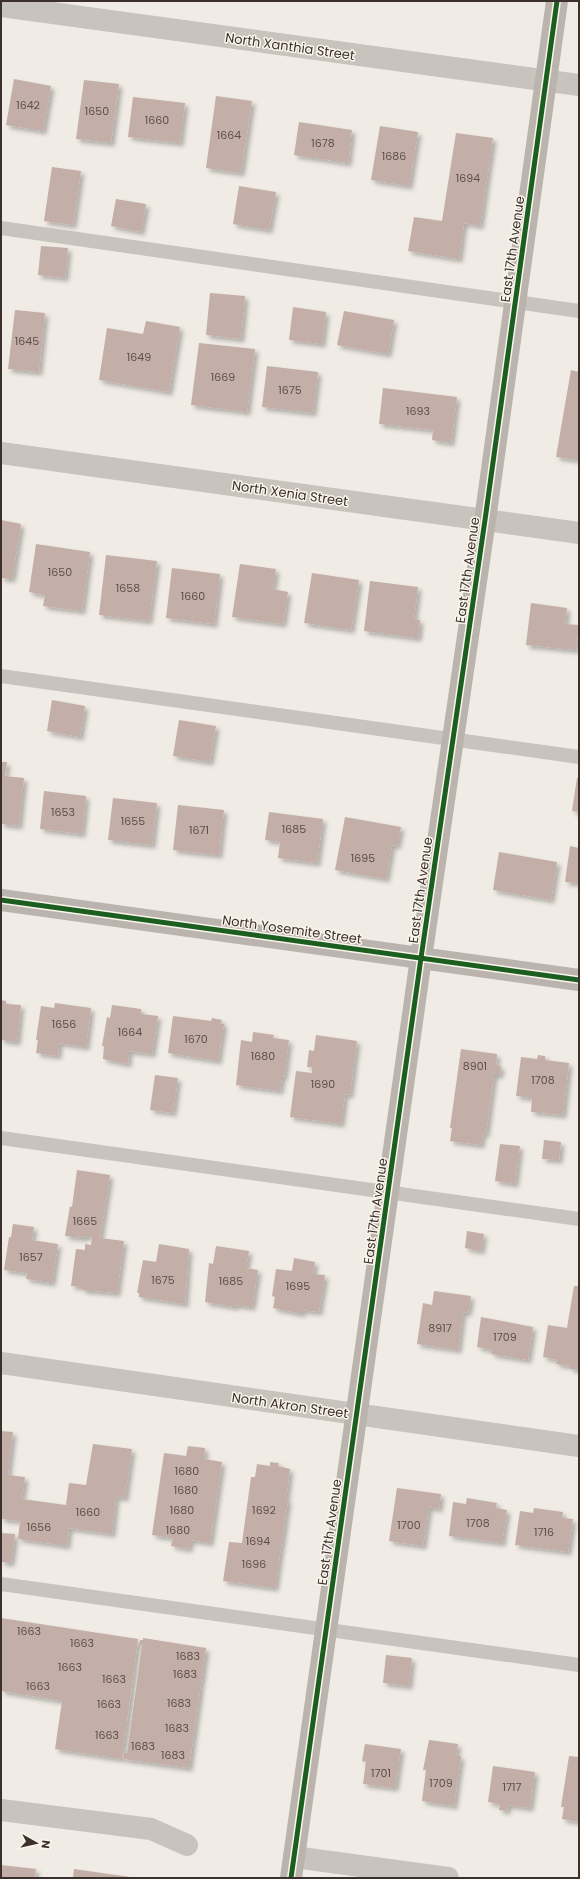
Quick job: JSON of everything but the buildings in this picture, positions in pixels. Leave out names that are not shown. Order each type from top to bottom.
[{"type":"street","name":"East 17th Avenue","points":[[293,1868],[421,958],[454,739],[516,302],[557,1]]},
{"type":"street","name":"North Xanthia Street","points":[[1,6],[579,85]]},
{"type":"street","name":"North Xenia Street","points":[[1,453],[579,533]]},
{"type":"street","name":"North Yosemite Street","points":[[1,900],[579,980]]},
{"type":"street","name":"North Akron Street","points":[[1,1364],[579,1446]]},
{"type":"street","points":[[1,1810],[151,1829],[187,1845]]},
{"type":"street","points":[[293,1868],[448,1878]]},
{"type":"lane","points":[[1,228],[579,311]]},
{"type":"lane","points":[[1,676],[579,757]]},
{"type":"lane","points":[[1,1138],[579,1219]]},
{"type":"lane","points":[[1,1584],[579,1665]]},
{"type":"cycle path","points":[[291,1878],[421,958],[485,520],[557,1]]},
{"type":"cycle path","points":[[1,900],[579,980]]}]
